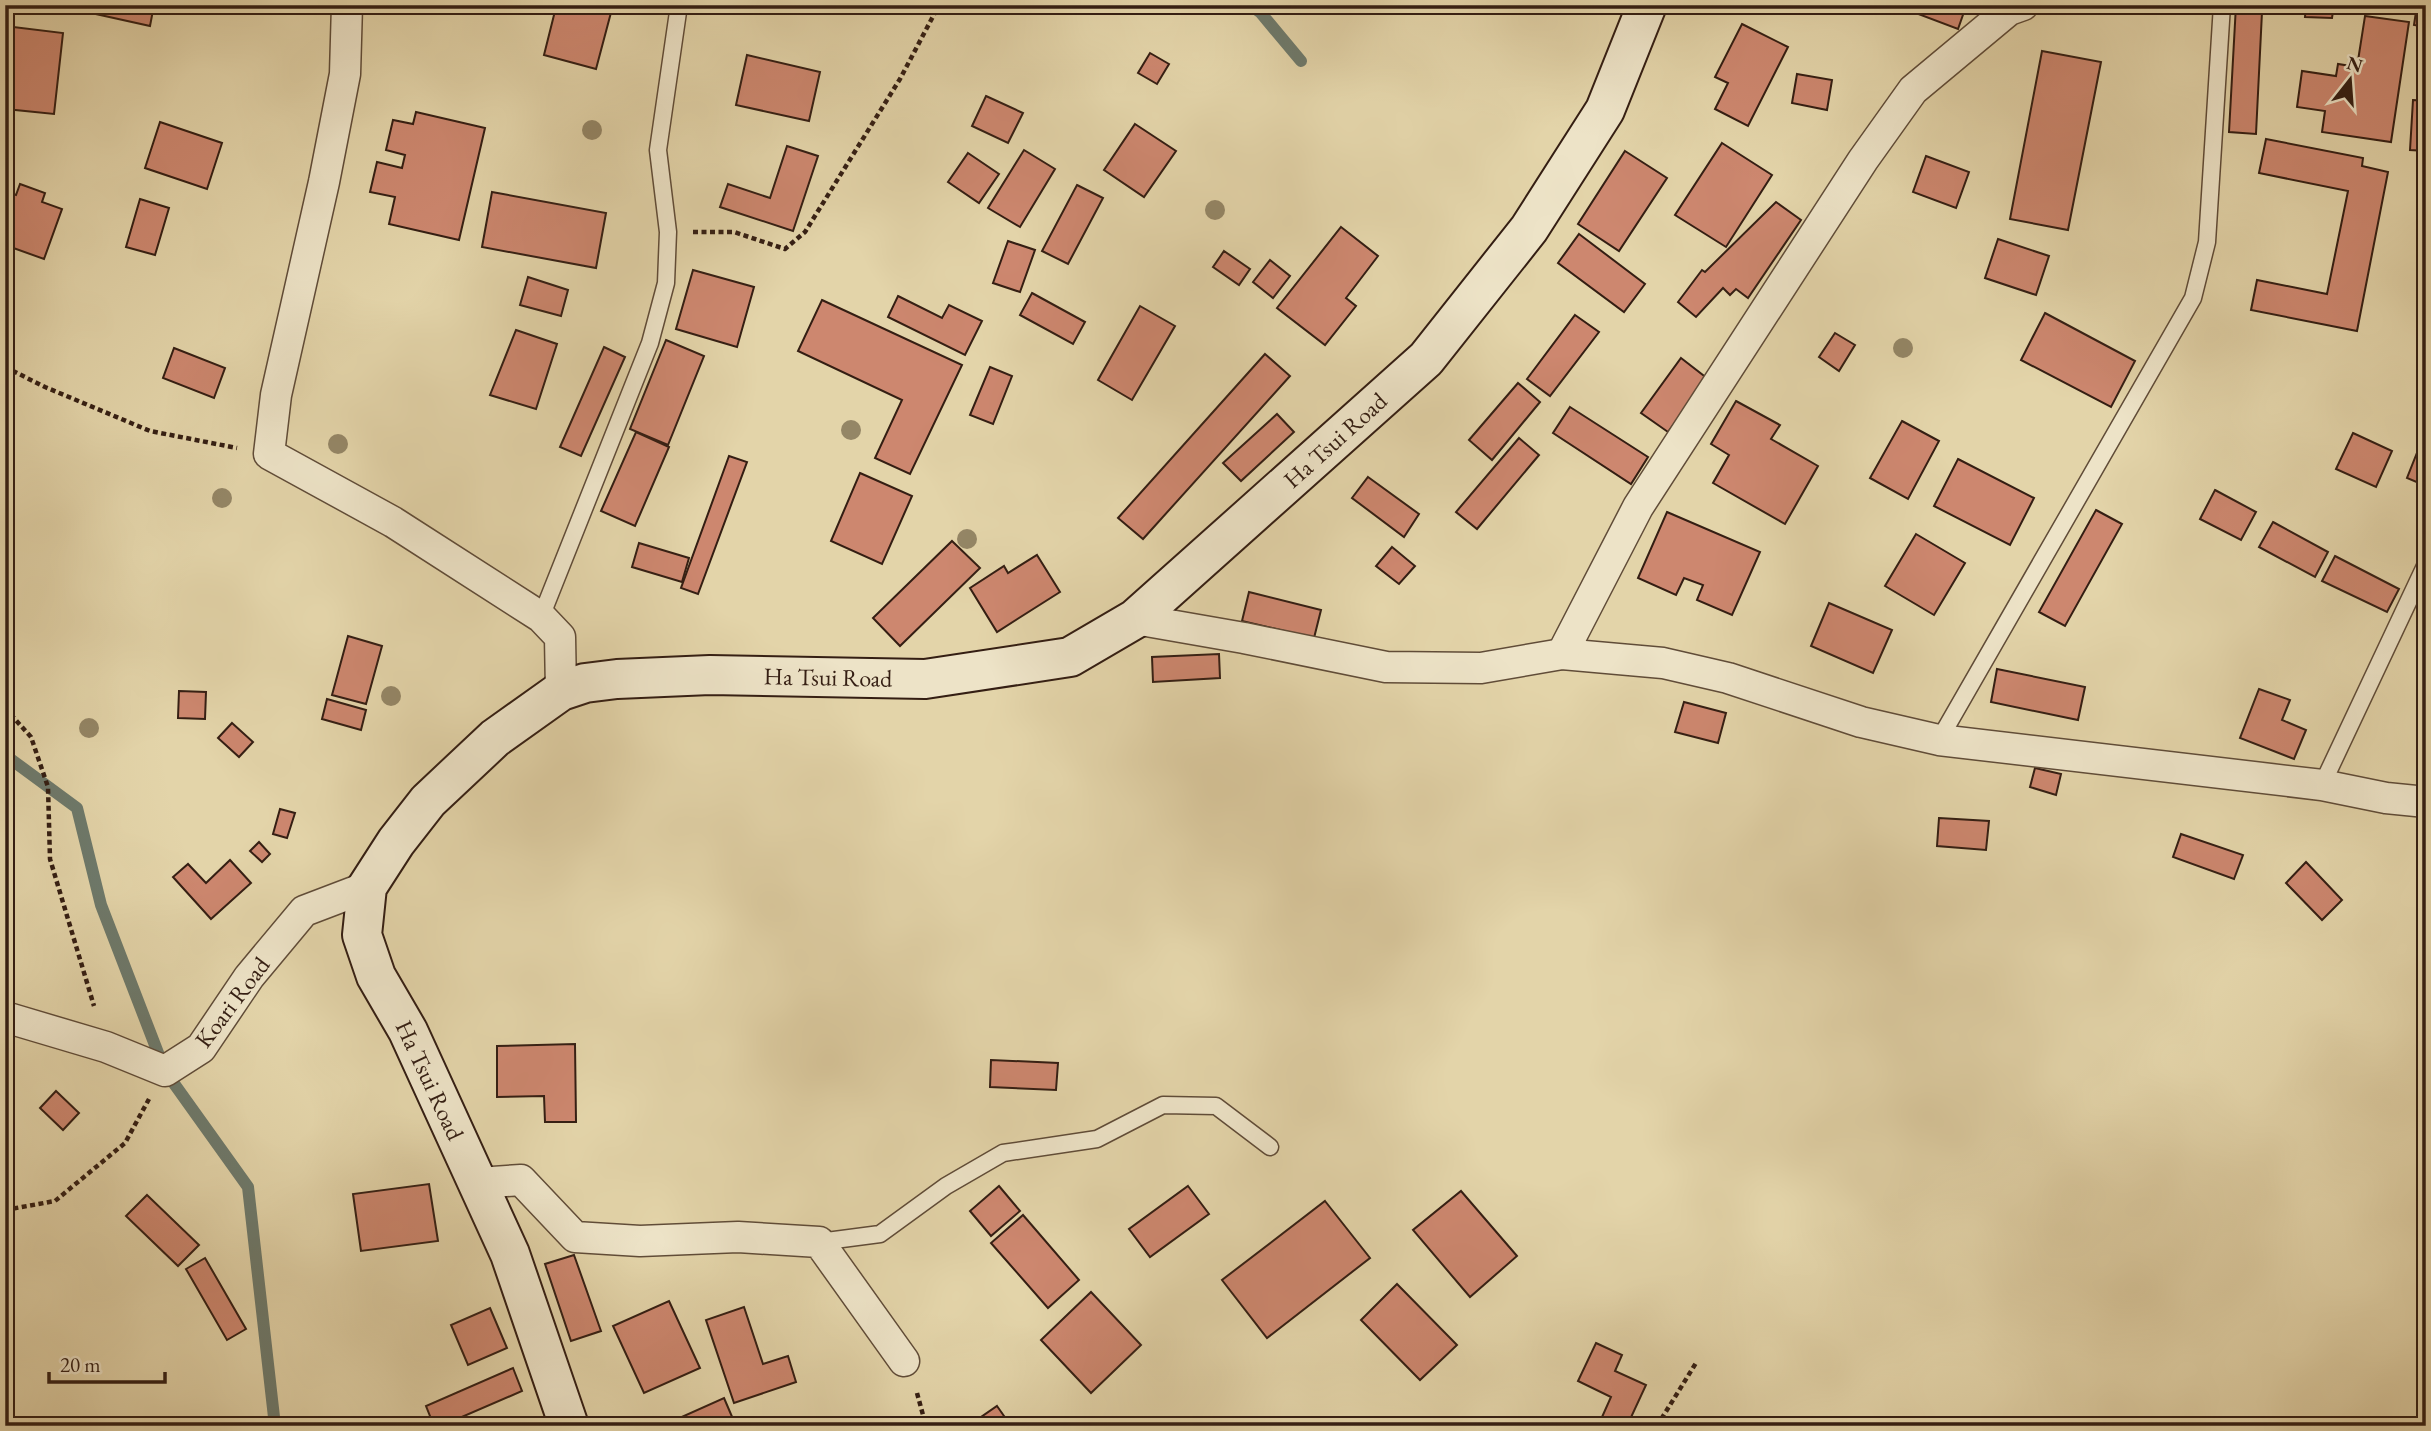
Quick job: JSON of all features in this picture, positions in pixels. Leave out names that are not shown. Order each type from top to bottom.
[{"type":"street","points":[[347,5],[345,74],[324,182],[276,395],[269,454],[393,522],[541,617],[560,637],[561,691]]},
{"type":"street","name":"Ha Tsui Road","points":[[569,1426],[510,1254],[408,1031],[376,976],[362,935],[367,887],[396,842],[428,801],[495,738],[561,691],[585,683],[709,675],[925,678],[1070,657],[1135,619],[1426,359],[1529,229],[1605,110],[1647,5]]},
{"type":"street","points":[[1562,654],[1638,507],[1884,130],[1913,90],[2009,10],[2023,5]]},
{"type":"street","points":[[1135,619],[1386,667],[1481,667],[1562,654],[1664,663],[1728,678],[1861,722],[1939,740],[2322,785],[2426,802]]},
{"type":"street","name":"Koari Road","points":[[165,1071],[201,1048],[248,977],[304,911],[367,887]]},
{"type":"street","points":[[5,1017],[106,1047],[165,1071]]},
{"type":"street","points":[[478,1183],[521,1180],[575,1237],[640,1241],[738,1237],[819,1242],[904,1361]]},
{"type":"lane","points":[[541,617],[650,343],[666,283],[668,232],[658,150],[679,5]]},
{"type":"lane","points":[[1939,740],[2193,298],[2207,242],[2222,5]]},
{"type":"lane","points":[[2322,785],[2426,564]]},
{"type":"lane","points":[[819,1242],[880,1234],[946,1186],[1003,1153],[1097,1139],[1163,1105],[1216,1106],[1270,1147]]},
{"type":"path","points":[[668,232],[734,232],[785,249],[804,232],[900,79],[939,5]]},
{"type":"path","points":[[5,367],[45,387],[150,431],[269,454]]},
{"type":"path","points":[[5,708],[31,737],[48,787],[50,859],[106,1047]]},
{"type":"path","points":[[5,1210],[55,1200],[125,1143],[165,1071]]},
{"type":"path","points":[[1657,1426],[1696,1363]]},
{"type":"building","points":[[55,5],[154,5],[150,26]]},
{"type":"building","points":[[548,5],[613,5],[596,69],[544,55],[556,7]]},
{"type":"building","points":[[1907,5],[1955,5],[1965,9],[1958,29],[1905,9]]},
{"type":"building","points":[[2236,5],[2295,5],[2295,14],[2262,12],[2256,134],[2229,132]]},
{"type":"building","points":[[2306,5],[2334,5],[2332,18],[2305,17]]},
{"type":"building","points":[[2417,5],[2426,5],[2426,27],[2414,25]]},
{"type":"building","points":[[2365,16],[2409,22],[2391,142],[2322,132],[2325,111],[2297,107],[2302,71],[2336,76],[2338,64],[2357,67]]},
{"type":"building","points":[[1742,24],[1788,47],[1748,126],[1715,109],[1728,83],[1715,77]]},
{"type":"building","points":[[5,26],[63,33],[54,114],[6,109],[12,56],[5,55]]},
{"type":"building","points":[[2042,51],[2101,62],[2068,230],[2010,219]]},
{"type":"building","points":[[1150,53],[1169,64],[1157,84],[1138,73]]},
{"type":"building","points":[[747,55],[820,72],[809,121],[736,105]]},
{"type":"building","points":[[1797,74],[1832,80],[1827,110],[1792,103]]},
{"type":"building","points":[[986,96],[1023,113],[1008,143],[972,126]]},
{"type":"building","points":[[2413,100],[2426,101],[2426,151],[2410,150]]},
{"type":"building","points":[[416,112],[485,128],[459,240],[389,224],[395,197],[370,192],[377,162],[402,168],[405,155],[386,150],[393,120],[413,124]]},
{"type":"building","points":[[160,122],[222,143],[207,189],[145,168]]},
{"type":"building","points":[[1135,124],[1176,151],[1144,197],[1104,170]]},
{"type":"building","points":[[2266,139],[2363,158],[2362,166],[2388,172],[2357,331],[2251,310],[2257,280],[2327,294],[2348,191],[2259,173]]},
{"type":"building","points":[[1722,143],[1772,175],[1726,247],[1675,215]]},
{"type":"building","points":[[787,146],[818,156],[793,231],[720,207],[728,184],[770,198]]},
{"type":"building","points":[[1024,150],[1055,169],[1020,227],[988,208]]},
{"type":"building","points":[[1625,151],[1667,178],[1619,251],[1578,224]]},
{"type":"building","points":[[968,153],[999,174],[979,203],[948,182]]},
{"type":"building","points":[[1926,156],[1969,172],[1956,208],[1913,192]]},
{"type":"building","points":[[20,184],[45,193],[42,202],[62,209],[44,259],[5,245],[5,191],[16,195]]},
{"type":"building","points":[[1077,185],[1103,198],[1068,264],[1042,251]]},
{"type":"building","points":[[492,192],[606,213],[596,268],[482,247]]},
{"type":"building","points":[[140,199],[169,208],[155,255],[126,247]]},
{"type":"building","points":[[1776,202],[1801,220],[1748,298],[1736,289],[1730,295],[1723,288],[1696,317],[1678,302],[1702,270],[1705,272]]},
{"type":"building","points":[[1341,227],[1378,256],[1346,298],[1356,306],[1325,345],[1277,308]]},
{"type":"building","points":[[1579,234],[1645,284],[1624,312],[1558,263]]},
{"type":"building","points":[[1998,239],[2049,256],[2036,295],[1985,278]]},
{"type":"building","points":[[1008,241],[1035,250],[1020,292],[993,283]]},
{"type":"building","points":[[1224,251],[1250,269],[1239,285],[1213,267]]},
{"type":"building","points":[[1270,260],[1290,276],[1273,298],[1253,282]]},
{"type":"building","points":[[693,270],[754,287],[737,347],[676,329]]},
{"type":"building","points":[[528,277],[568,290],[561,316],[520,305]]},
{"type":"building","points":[[1032,293],[1085,322],[1073,344],[1020,315]]},
{"type":"building","points":[[898,296],[942,318],[949,305],[982,321],[965,355],[888,317]]},
{"type":"building","points":[[822,300],[962,365],[910,474],[875,458],[902,400],[798,351]]},
{"type":"building","points":[[1140,306],[1175,326],[1132,400],[1098,380]]},
{"type":"building","points":[[2045,313],[2135,361],[2111,407],[2021,360]]},
{"type":"building","points":[[1575,315],[1599,332],[1550,396],[1527,379]]},
{"type":"building","points":[[516,330],[557,344],[536,409],[490,395]]},
{"type":"building","points":[[1835,333],[1855,345],[1839,371],[1819,357]]},
{"type":"building","points":[[666,340],[704,356],[668,445],[630,429]]},
{"type":"building","points":[[604,347],[625,357],[581,456],[560,447]]},
{"type":"building","points":[[174,348],[225,368],[214,398],[163,378]]},
{"type":"building","points":[[1265,354],[1290,376],[1143,539],[1118,518]]},
{"type":"building","points":[[1681,358],[1708,379],[1668,432],[1641,413]]},
{"type":"building","points":[[990,367],[1012,376],[993,424],[970,415]]},
{"type":"building","points":[[1518,383],[1540,402],[1492,460],[1469,440]]},
{"type":"building","points":[[1736,401],[1780,425],[1771,439],[1818,466],[1785,524],[1713,483],[1729,455],[1711,444]]},
{"type":"building","points":[[1570,407],[1648,457],[1631,484],[1553,433]]},
{"type":"building","points":[[1277,414],[1294,432],[1241,481],[1223,463]]},
{"type":"building","points":[[1902,421],[1939,441],[1908,499],[1870,478]]},
{"type":"building","points":[[2426,430],[2426,486],[2407,478]]},
{"type":"building","points":[[636,432],[669,447],[635,526],[601,511]]},
{"type":"building","points":[[2353,433],[2392,451],[2376,487],[2336,469]]},
{"type":"building","points":[[1519,438],[1539,455],[1477,529],[1456,512]]},
{"type":"building","points":[[729,456],[747,462],[698,594],[681,588]]},
{"type":"building","points":[[1958,459],[2034,498],[2010,545],[1934,506]]},
{"type":"building","points":[[860,473],[912,496],[882,564],[831,541]]},
{"type":"building","points":[[1368,477],[1419,514],[1404,537],[1352,498]]},
{"type":"building","points":[[2215,490],[2256,512],[2241,540],[2200,519]]},
{"type":"building","points":[[2096,510],[2122,524],[2065,626],[2039,612]]},
{"type":"building","points":[[1667,512],[1760,552],[1732,615],[1697,600],[1703,585],[1684,578],[1676,595],[1638,578]]},
{"type":"building","points":[[2273,522],[2328,552],[2315,577],[2259,547]]},
{"type":"building","points":[[1916,534],[1965,563],[1934,615],[1885,586]]},
{"type":"building","points":[[952,541],[980,568],[900,646],[873,618]]},
{"type":"building","points":[[639,543],[689,558],[682,582],[632,567]]},
{"type":"building","points":[[1392,547],[1415,566],[1399,584],[1376,566]]},
{"type":"building","points":[[1037,555],[1060,592],[997,632],[970,588],[1004,566],[1008,573]]},
{"type":"building","points":[[2335,556],[2399,589],[2387,612],[2322,581]]},
{"type":"building","points":[[1249,592],[1321,610],[1314,638],[1242,621]]},
{"type":"building","points":[[1829,603],[1892,630],[1873,673],[1811,646]]},
{"type":"building","points":[[348,636],[382,646],[366,704],[332,695]]},
{"type":"building","points":[[1219,654],[1220,678],[1153,682],[1152,657]]},
{"type":"building","points":[[1997,669],[2085,687],[2078,720],[1991,702]]},
{"type":"building","points":[[2259,689],[2290,700],[2282,720],[2306,730],[2294,759],[2240,738]]},
{"type":"building","points":[[179,691],[206,692],[205,719],[178,718]]},
{"type":"building","points":[[327,699],[366,710],[361,730],[322,719]]},
{"type":"building","points":[[1684,702],[1726,713],[1718,743],[1675,732]]},
{"type":"building","points":[[232,723],[253,742],[239,757],[218,738]]},
{"type":"building","points":[[2035,768],[2061,774],[2056,795],[2030,787]]},
{"type":"building","points":[[280,809],[295,813],[287,838],[273,834]]},
{"type":"building","points":[[1939,818],[1989,821],[1986,850],[1937,846]]},
{"type":"building","points":[[2181,834],[2243,855],[2234,879],[2173,857]]},
{"type":"building","points":[[259,842],[270,854],[262,862],[250,851]]},
{"type":"building","points":[[230,860],[251,883],[211,919],[173,877],[188,864],[206,883]]},
{"type":"building","points":[[2306,862],[2342,900],[2322,920],[2286,883]]},
{"type":"building","points":[[575,1044],[576,1122],[545,1122],[544,1096],[497,1097],[497,1046]]},
{"type":"building","points":[[991,1060],[1058,1063],[1056,1090],[990,1087]]},
{"type":"building","points":[[56,1091],[79,1113],[63,1130],[40,1108]]},
{"type":"building","points":[[429,1184],[438,1241],[361,1251],[353,1194]]},
{"type":"building","points":[[999,1186],[1020,1211],[991,1236],[970,1211]]},
{"type":"building","points":[[1188,1186],[1209,1214],[1150,1257],[1129,1229]]},
{"type":"building","points":[[1461,1191],[1517,1256],[1470,1297],[1413,1230]]},
{"type":"building","points":[[147,1195],[199,1245],[178,1266],[126,1216]]},
{"type":"building","points":[[1325,1201],[1370,1258],[1267,1338],[1222,1280]]},
{"type":"building","points":[[1023,1215],[1079,1280],[1048,1308],[991,1243]]},
{"type":"building","points":[[574,1255],[601,1331],[571,1341],[545,1264]]},
{"type":"building","points":[[205,1258],[246,1329],[227,1340],[186,1269]]},
{"type":"building","points":[[1397,1284],[1457,1345],[1420,1380],[1361,1320]]},
{"type":"building","points":[[1091,1292],[1141,1345],[1091,1393],[1041,1340]]},
{"type":"building","points":[[669,1301],[700,1368],[644,1393],[613,1326]]},
{"type":"building","points":[[744,1307],[763,1364],[788,1356],[796,1382],[734,1403],[706,1320]]},
{"type":"building","points":[[490,1308],[507,1348],[468,1365],[451,1325]]},
{"type":"building","points":[[1596,1343],[1622,1355],[1615,1371],[1646,1385],[1627,1426],[1598,1426],[1611,1397],[1578,1381]]},
{"type":"building","points":[[513,1368],[522,1391],[441,1426],[434,1426],[426,1406]]},
{"type":"building","points":[[724,1398],[736,1426],[666,1424]]},
{"type":"building","points":[[997,1406],[1011,1426],[968,1426]]},
{"type":"waterway","points":[[1250,5],[1260,12],[1301,61]]},
{"type":"waterway","points":[[5,755],[77,808],[101,905],[165,1071],[248,1187],[275,1426]]}]
